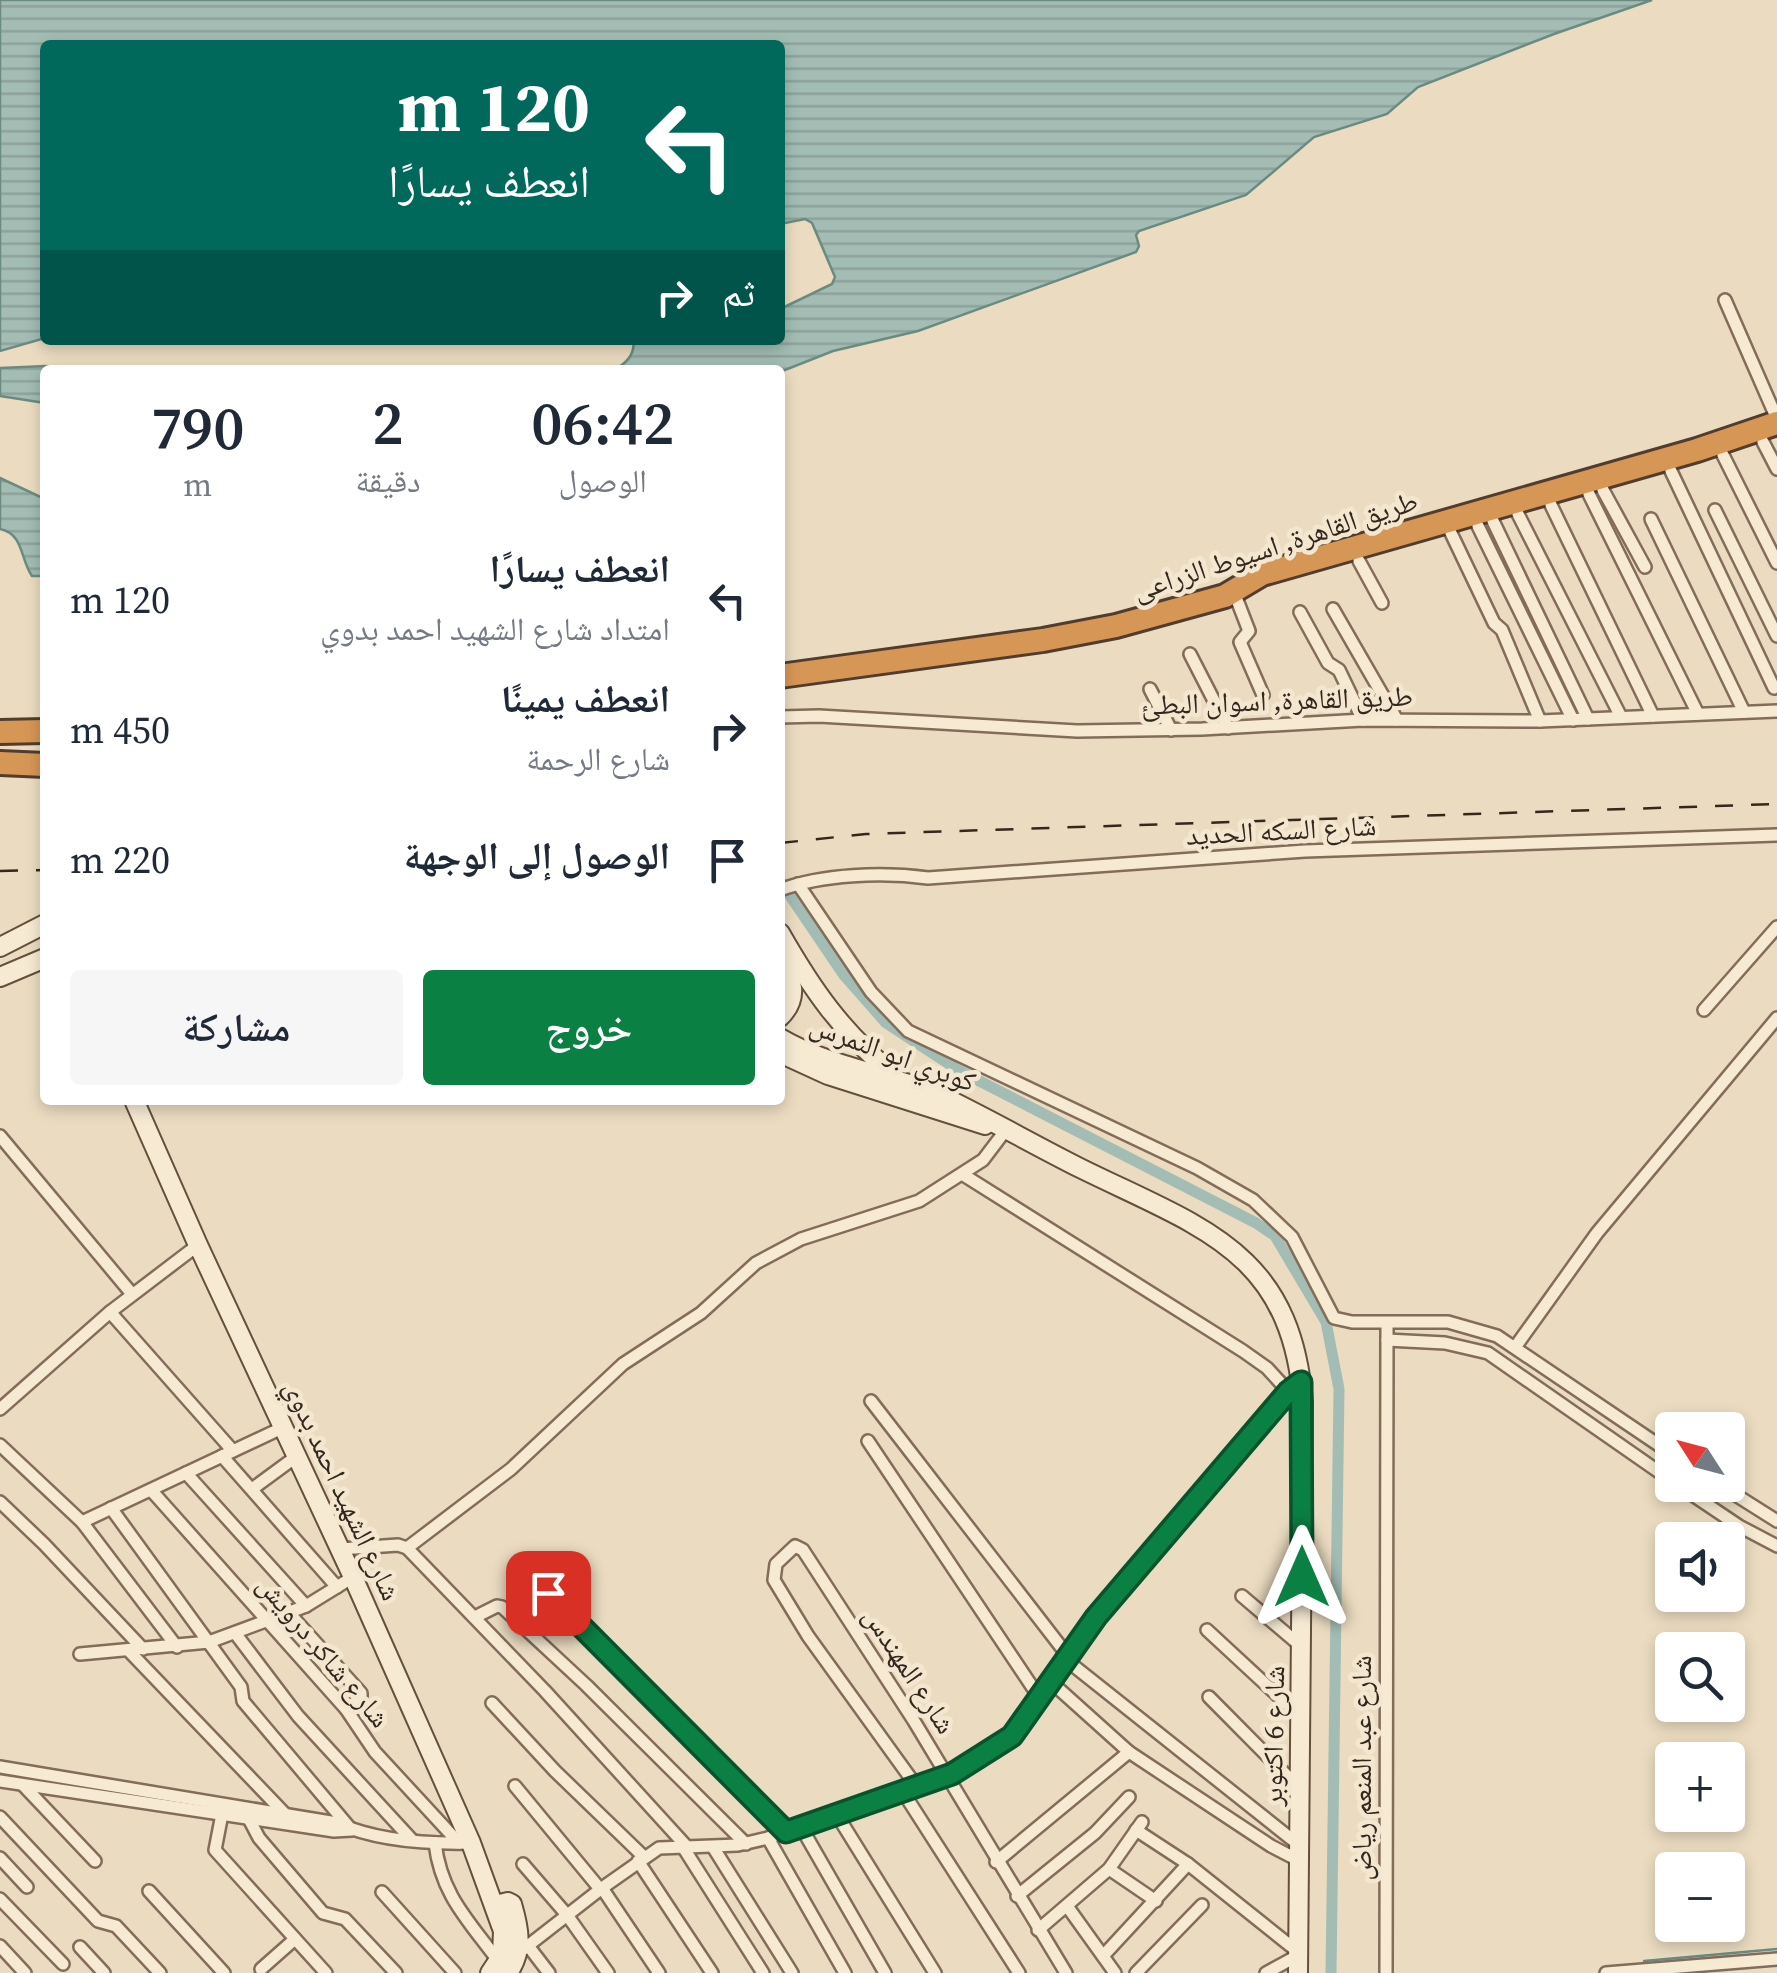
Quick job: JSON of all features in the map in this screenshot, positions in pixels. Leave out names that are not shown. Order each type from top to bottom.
[{"type":"highway","name":"طريق القاهرة, اسيوط الزراعى","points":[[785,684],[1088,639],[1238,600],[1451,533],[1671,471],[1723,455],[1773,430]]},
{"type":"highway","name":"طريق القاهرة, اسيوط الزراعى","points":[[785,675],[1043,640],[1150,618],[1224,596],[1262,574],[1773,430]]},
{"type":"highway","points":[[0,732],[40,732]]},
{"type":"highway","points":[[0,763],[40,764]]},
{"type":"main road","points":[[0,947],[40,927]]},
{"type":"main road","points":[[785,941],[831,1015],[865,1052],[898,1079]]},
{"type":"main road","points":[[0,977],[40,960]]},
{"type":"main road","points":[[785,968],[794,988],[792,1002],[785,1011]]},
{"type":"main road","name":"كوبري ابو النمرس","points":[[785,1040],[842,1066],[898,1079],[982,1115],[1000,1129]]},
{"type":"main road","name":"كوبري ابو النمرس","points":[[785,1054],[828,1075],[1000,1129]]},
{"type":"main road","name":"شارع الشهيد احمد بدوي","points":[[136,1105],[340,1549],[345,1582],[465,1843],[496,1906],[508,1902],[513,1906],[520,1940],[511,1961]]},
{"type":"main road","name":"شارع 6 اكتوبر","points":[[1000,1129],[1188,1221],[1227,1245],[1260,1277],[1284,1316],[1299,1359],[1294,1387],[1302,1647],[1298,1960]]},
{"type":"street","points":[[1726,300],[1773,430],[1777,469]]},
{"type":"street","points":[[1723,455],[1777,563]]},
{"type":"street","points":[[1671,471],[1776,687],[1775,711]]},
{"type":"street","points":[[1596,492],[1644,567]]},
{"type":"street","points":[[1596,492],[1698,714]]},
{"type":"street","points":[[1551,505],[1652,716]]},
{"type":"street","points":[[1715,510],[1777,636]]},
{"type":"street","points":[[1518,514],[1621,718]]},
{"type":"street","points":[[1651,519],[1744,712]]},
{"type":"street","points":[[1486,523],[1588,719]]},
{"type":"street","points":[[1486,523],[1574,720]]},
{"type":"street","points":[[1451,533],[1494,623],[1502,630],[1540,720]]},
{"type":"street","points":[[1360,562],[1382,602]]},
{"type":"street","points":[[1238,600],[1249,631],[1240,642],[1263,694]]},
{"type":"street","points":[[1333,609],[1398,720]]},
{"type":"street","points":[[1300,612],[1328,663],[1339,670],[1364,720]]},
{"type":"street","points":[[1190,654],[1228,728]]},
{"type":"street","points":[[1150,690],[1171,730]]},
{"type":"street","name":"طريق القاهرة, اسوان البطئ","points":[[785,717],[1077,731],[1364,720],[1574,720],[1775,711]]},
{"type":"street","name":"شارع السكه الحديد","points":[[789,887],[893,873],[933,878],[1305,851],[1777,835]]},
{"type":"street","points":[[789,887],[871,992],[908,1031],[1197,1168],[1253,1200],[1292,1237],[1334,1318],[1343,1322],[1448,1322],[1486,1332],[1516,1346],[1655,1443]]},
{"type":"street","points":[[1704,1010],[1777,927]]},
{"type":"street","points":[[1516,1346],[1597,1232],[1777,1018]]},
{"type":"street","points":[[407,1548],[512,1468],[623,1364],[702,1313],[756,1263],[801,1239],[920,1200],[982,1160],[1000,1129]]},
{"type":"street","points":[[0,1136],[132,1294]]},
{"type":"street","points":[[511,1961],[601,1888],[659,1848],[746,1844],[768,1838],[947,1776],[1012,1736],[1140,1563],[1294,1387],[1244,1351],[962,1174]]},
{"type":"street","points":[[0,1409],[110,1312],[198,1245]]},
{"type":"street","points":[[80,1654],[209,1642],[289,1614],[345,1582],[252,1489],[227,1453],[110,1312]]},
{"type":"street","name":"شارع عبد المنعم رياض","points":[[1386,1973],[1387,1323]]},
{"type":"street","points":[[1387,1340],[1445,1342],[1488,1353],[1655,1468]]},
{"type":"street","points":[[872,1401],[1067,1658],[1299,1852]]},
{"type":"street","points":[[82,1522],[284,1427]]},
{"type":"street","points":[[868,1441],[1039,1697]]},
{"type":"street","points":[[0,1445],[82,1522],[177,1646]]},
{"type":"street","points":[[252,1489],[297,1456]]},
{"type":"street","points":[[186,1472],[306,1606]]},
{"type":"street","name":"شارع شاكر درويش","points":[[151,1490],[346,1709],[365,1740],[465,1843]]},
{"type":"street","points":[[1745,1501],[1777,1522]]},
{"type":"street","points":[[0,1502],[143,1649]]},
{"type":"street","points":[[1704,1502],[1777,1546]]},
{"type":"street","points":[[111,1508],[241,1687],[243,1701],[352,1830]]},
{"type":"street","points":[[340,1549],[398,1545],[407,1548],[685,1847],[763,1973]]},
{"type":"street","name":"شارع المهندس","points":[[917,1787],[808,1636],[774,1580],[776,1564],[795,1546],[802,1550],[947,1776],[1066,1973]]},
{"type":"street","points":[[548,1593],[786,1832]]},
{"type":"street","points":[[1242,1596],[1302,1647]]},
{"type":"street","points":[[475,1618],[502,1607],[746,1844]]},
{"type":"street","points":[[289,1614],[361,1693],[361,1698],[346,1709]]},
{"type":"street","points":[[1207,1630],[1302,1718]]},
{"type":"street","points":[[235,1633],[298,1716],[411,1840]]},
{"type":"street","points":[[128,1650],[286,1815]]},
{"type":"street","points":[[1050,1681],[1130,1752],[1270,1846],[1299,1852]]},
{"type":"street","points":[[1209,1697],[1300,1789]]},
{"type":"street","points":[[492,1703],[641,1859],[712,1973]]},
{"type":"street","points":[[996,1862],[1130,1752]]},
{"type":"street","points":[[0,1767],[334,1832],[352,1830],[435,1843],[465,1843]]},
{"type":"street","points":[[0,1781],[286,1815],[338,1823],[352,1830]]},
{"type":"street","points":[[23,1784],[96,1861]]},
{"type":"street","points":[[515,1786],[601,1888],[660,1973]]},
{"type":"street","points":[[903,1792],[1019,1973]]},
{"type":"street","points":[[1017,1896],[1095,1833],[1130,1797]]},
{"type":"street","points":[[212,1809],[215,1850],[326,1973]]},
{"type":"street","points":[[837,1815],[935,1973]]},
{"type":"street","points":[[0,1817],[98,1920],[116,1926],[160,1973]]},
{"type":"street","points":[[250,1818],[259,1838],[324,1913],[345,1919],[396,1973]]},
{"type":"street","points":[[1038,1930],[1108,1868],[1139,1826],[1298,1960],[1266,1973]]},
{"type":"street","points":[[802,1827],[886,1973]]},
{"type":"street","points":[[768,1838],[845,1973]]},
{"type":"street","points":[[435,1843],[444,1886],[511,1961],[549,1973]]},
{"type":"street","points":[[713,1847],[792,1973]]},
{"type":"street","points":[[0,1858],[26,1887]]},
{"type":"street","points":[[523,1864],[567,1915],[608,1973]]},
{"type":"street","points":[[1104,1956],[1188,1864]]},
{"type":"street","points":[[1108,1868],[1156,1901]]},
{"type":"street","points":[[149,1891],[224,1973]]},
{"type":"street","points":[[382,1892],[456,1973]]},
{"type":"street","points":[[0,1899],[63,1964]]},
{"type":"street","points":[[1136,1973],[1202,1905]]},
{"type":"street","points":[[1067,1906],[1116,1973]]},
{"type":"street","points":[[261,1969],[296,1940]]},
{"type":"street","points":[[0,1946],[25,1973]]},
{"type":"street","points":[[80,1947],[104,1973]]},
{"type":"street","points":[[1606,1973],[1777,1960]]},
{"type":"water","points":[[0,0],[1652,0],[1418,87],[1387,114],[1314,137],[1246,195],[1139,231],[1136,252],[918,331],[833,351],[785,370],[785,365],[622,365],[633,345],[785,345],[785,307],[832,284],[835,277],[812,223],[805,219],[785,223],[785,40],[40,40],[40,339],[0,351]]},
{"type":"water","points":[[40,366],[40,402],[0,396],[0,368]]},
{"type":"water","points":[[0,478],[40,497],[40,576],[32,576],[18,542],[0,529]]},
{"type":"waterway","points":[[785,888],[843,974],[886,1023],[958,1070],[1256,1223],[1275,1236],[1326,1322],[1339,1389],[1331,1973]]},
{"type":"waterway","points":[[1644,1961],[1777,1949]]},
{"type":"railway","points":[[785,842],[866,834],[1777,804]]},
{"type":"railway","points":[[0,871],[40,870]]},
{"type":"route","points":[[548,1593],[786,1832],[952,1774],[1004,1743],[1096,1617],[1288,1392],[1301,1382],[1302,1577]]}]
